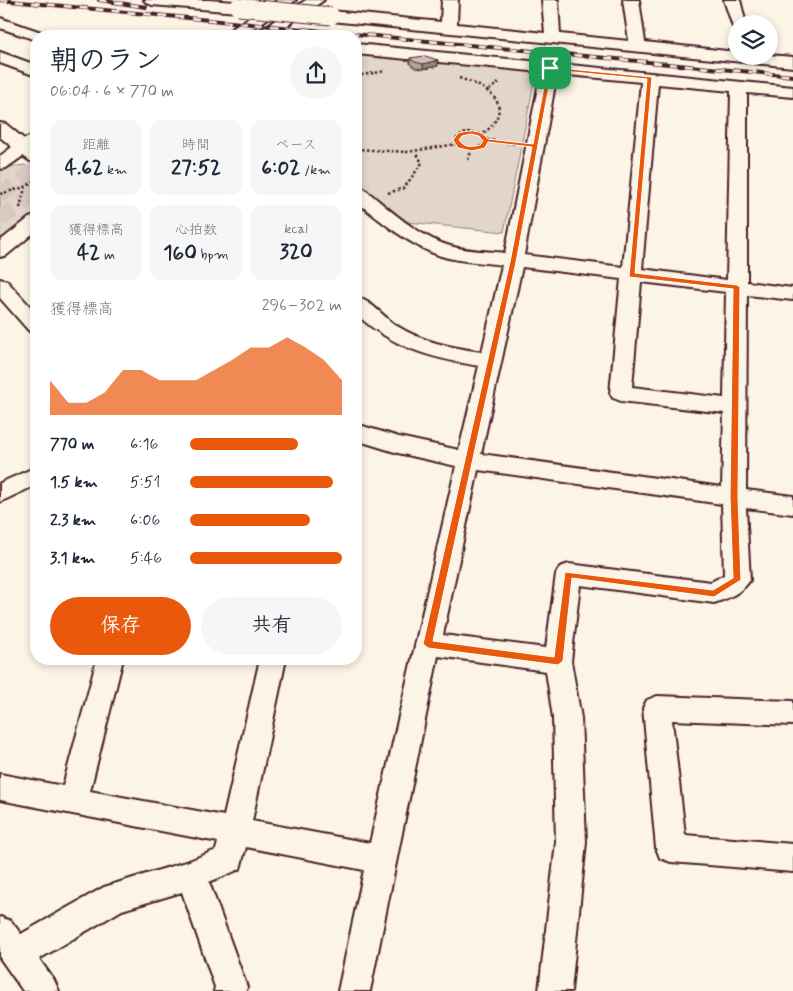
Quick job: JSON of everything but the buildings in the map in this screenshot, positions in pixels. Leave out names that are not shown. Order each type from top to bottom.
[{"type":"street","points":[[152,0],[244,4],[449,29],[728,56]]},
{"type":"street","points":[[240,30],[288,0]]},
{"type":"street","points":[[271,30],[316,0]]},
{"type":"street","points":[[449,29],[450,0]]},
{"type":"street","points":[[550,0],[553,40]]},
{"type":"street","points":[[631,0],[638,48]]},
{"type":"street","points":[[732,0],[736,15]]},
{"type":"street","points":[[331,16],[346,5]]},
{"type":"street","points":[[0,23],[30,33]]},
{"type":"street","points":[[362,50],[793,92]]},
{"type":"street","points":[[0,57],[30,69]]},
{"type":"street","points":[[778,60],[793,62]]},
{"type":"street","points":[[354,991],[428,644],[513,262],[550,68]]},
{"type":"street","points":[[650,78],[621,393],[735,407]]},
{"type":"street","points":[[555,991],[572,842],[567,718],[558,661],[568,574],[714,593],[737,580],[734,497],[739,87]]},
{"type":"street","points":[[0,128],[30,146]]},
{"type":"street","points":[[0,164],[30,148]]},
{"type":"street","points":[[362,196],[428,246],[448,252],[513,262],[793,294]]},
{"type":"street","points":[[0,251],[30,227]]},
{"type":"street","points":[[0,285],[30,319]]},
{"type":"street","points":[[362,315],[392,333],[418,344],[454,355],[491,361]]},
{"type":"street","points":[[362,434],[398,446],[470,461],[793,505]]},
{"type":"street","points":[[0,493],[30,478]]},
{"type":"street","points":[[428,644],[558,661]]},
{"type":"street","points":[[73,801],[108,665]]},
{"type":"street","points":[[43,991],[9,943],[115,897],[191,875],[229,860],[272,665]]},
{"type":"street","points":[[793,714],[657,708],[671,848],[793,858]]},
{"type":"street","points":[[0,787],[381,860]]},
{"type":"street","points":[[191,875],[231,987],[230,991]]},
{"type":"path","points":[[362,75],[395,71]]},
{"type":"path","points":[[454,77],[489,90],[498,106],[499,113],[493,126],[482,134],[465,132],[457,137],[457,144]]},
{"type":"path","points":[[482,134],[486,140],[535,146]]},
{"type":"path","points":[[362,151],[416,152],[457,144],[472,149],[482,146],[486,140]]},
{"type":"path","points":[[468,160],[472,149]]},
{"type":"path","points":[[362,196],[404,188],[422,163],[416,152]]},
{"type":"path","points":[[0,194],[30,184]]},
{"type":"path","points":[[19,210],[25,187]]},
{"type":"shaded area","points":[[362,52],[521,67],[536,73],[504,232],[407,222],[362,187]]},
{"type":"shaded area","points":[[25,165],[30,170],[30,216],[0,239],[0,168]]},
{"type":"tunnel","points":[[0,196],[30,174]]},
{"type":"tunnel","points":[[0,219],[30,197]]},
{"type":"railway","points":[[0,0],[313,30]]},
{"type":"railway","points":[[99,0],[146,7]]},
{"type":"railway","points":[[362,35],[793,76]]},
{"type":"route","points":[[550,68],[535,146],[486,140],[482,134],[471,132],[460,134],[456,140],[460,146],[472,149],[486,144],[486,140],[535,146],[513,262],[428,644],[558,661],[568,574],[714,593],[737,580],[734,497],[737,287],[632,275],[650,78],[550,68]]}]
